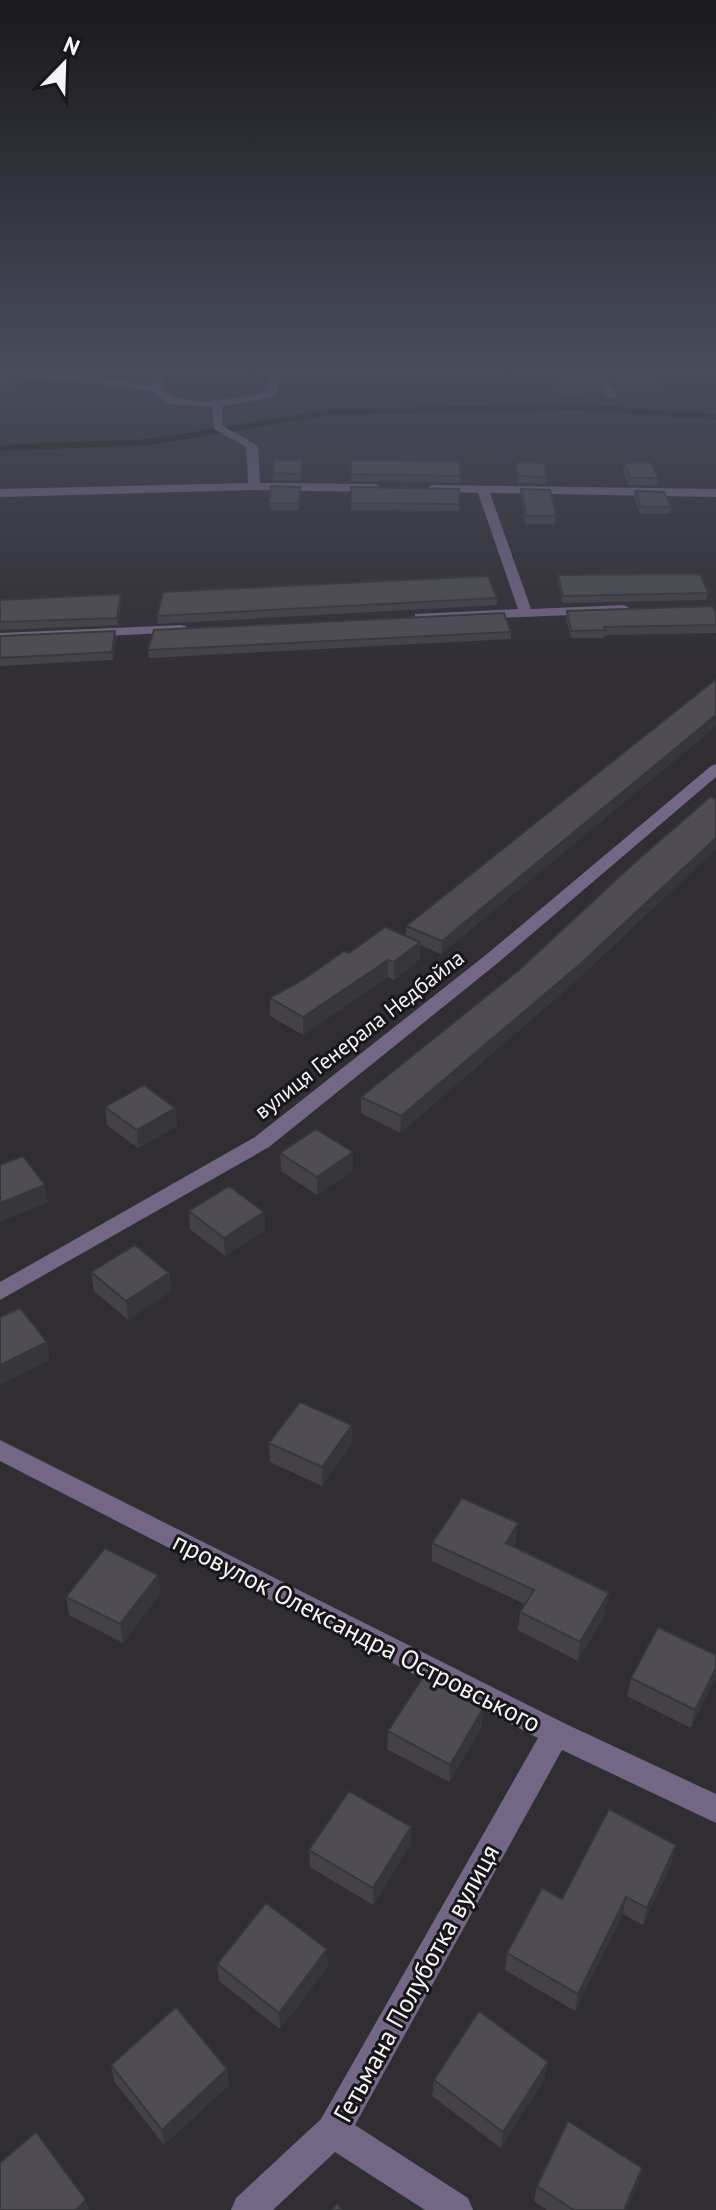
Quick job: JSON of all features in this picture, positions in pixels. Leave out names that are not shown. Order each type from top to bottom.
[{"type":"street","points":[[253,474],[254,486]]},
{"type":"street","points":[[0,493],[254,486],[391,488]]},
{"type":"street","points":[[422,489],[716,493]]},
{"type":"street","points":[[483,490],[525,611]]},
{"type":"street","points":[[401,619],[525,611],[636,609]]},
{"type":"street","points":[[0,637],[202,628]]},
{"type":"street","name":"вулиця Генерала Недбайла","points":[[0,1292],[262,1142],[493,958],[716,769]]},
{"type":"street","name":"провулок Олександра Островського","points":[[0,1450],[556,1733],[716,1809]]},
{"type":"street","name":"Гетьмана Полуботка вулиця","points":[[248,2210],[333,2131],[556,1733]]},
{"type":"street","points":[[333,2131],[456,2210]]},
{"type":"building","points":[[358,474],[460,474],[460,476]]},
{"type":"building","points":[[546,474],[547,477],[519,476]]},
{"type":"building","points":[[628,474],[656,474],[658,478],[630,478]]},
{"type":"building","points":[[271,486],[300,487],[299,503],[269,503]]},
{"type":"building","points":[[351,487],[459,489],[459,504],[351,503]]},
{"type":"building","points":[[521,489],[550,490],[556,516],[526,516]]},
{"type":"building","points":[[635,491],[664,492],[671,507],[641,507]]},
{"type":"building","points":[[700,574],[708,593],[563,596],[558,575]]},
{"type":"building","points":[[488,576],[497,598],[157,616],[163,592]]},
{"type":"building","points":[[121,594],[117,618],[0,622],[0,600]]},
{"type":"building","points":[[713,606],[716,625],[604,627],[605,630],[571,631],[567,611]]},
{"type":"building","points":[[504,613],[511,632],[148,650],[154,630]]},
{"type":"building","points":[[115,631],[112,652],[0,658],[0,636]]},
{"type":"building","points":[[716,679],[716,715],[442,941],[406,926]]},
{"type":"building","points":[[710,797],[716,799],[716,838],[578,966],[401,1116],[361,1097],[519,970]]},
{"type":"building","points":[[385,927],[420,942],[394,962],[388,960],[303,1017],[270,998],[344,951],[349,953]]},
{"type":"building","points":[[144,1085],[175,1108],[137,1130],[105,1107]]},
{"type":"building","points":[[316,1129],[353,1152],[317,1177],[280,1153]]},
{"type":"building","points":[[23,1156],[45,1185],[0,1203],[0,1165]]},
{"type":"building","points":[[229,1186],[264,1212],[224,1238],[189,1211]]},
{"type":"building","points":[[135,1245],[169,1273],[126,1301],[91,1272]]},
{"type":"building","points":[[20,1308],[47,1342],[0,1365],[0,1317]]},
{"type":"building","points":[[300,1402],[352,1425],[322,1467],[269,1443]]},
{"type":"building","points":[[462,1498],[518,1523],[506,1543],[609,1593],[580,1642],[520,1612],[534,1590],[432,1543]]},
{"type":"building","points":[[105,1548],[158,1575],[120,1624],[66,1597]]},
{"type":"building","points":[[658,1627],[716,1655],[716,1668],[695,1710],[631,1678]]},
{"type":"building","points":[[423,1677],[483,1709],[450,1765],[388,1731]]},
{"type":"building","points":[[349,1791],[411,1827],[373,1888],[309,1850]]},
{"type":"building","points":[[609,1809],[676,1845],[647,1908],[626,1897],[578,1994],[507,1953],[542,1888],[562,1899]]},
{"type":"building","points":[[266,1903],[327,1949],[279,2013],[217,1964]]},
{"type":"building","points":[[176,2007],[227,2069],[162,2130],[111,2065]]},
{"type":"building","points":[[479,2011],[548,2062],[503,2132],[434,2080]]},
{"type":"building","points":[[568,2121],[642,2168],[624,2210],[574,2210],[537,2186]]},
{"type":"building","points":[[36,2132],[86,2200],[76,2210],[0,2210],[0,2163]]}]
